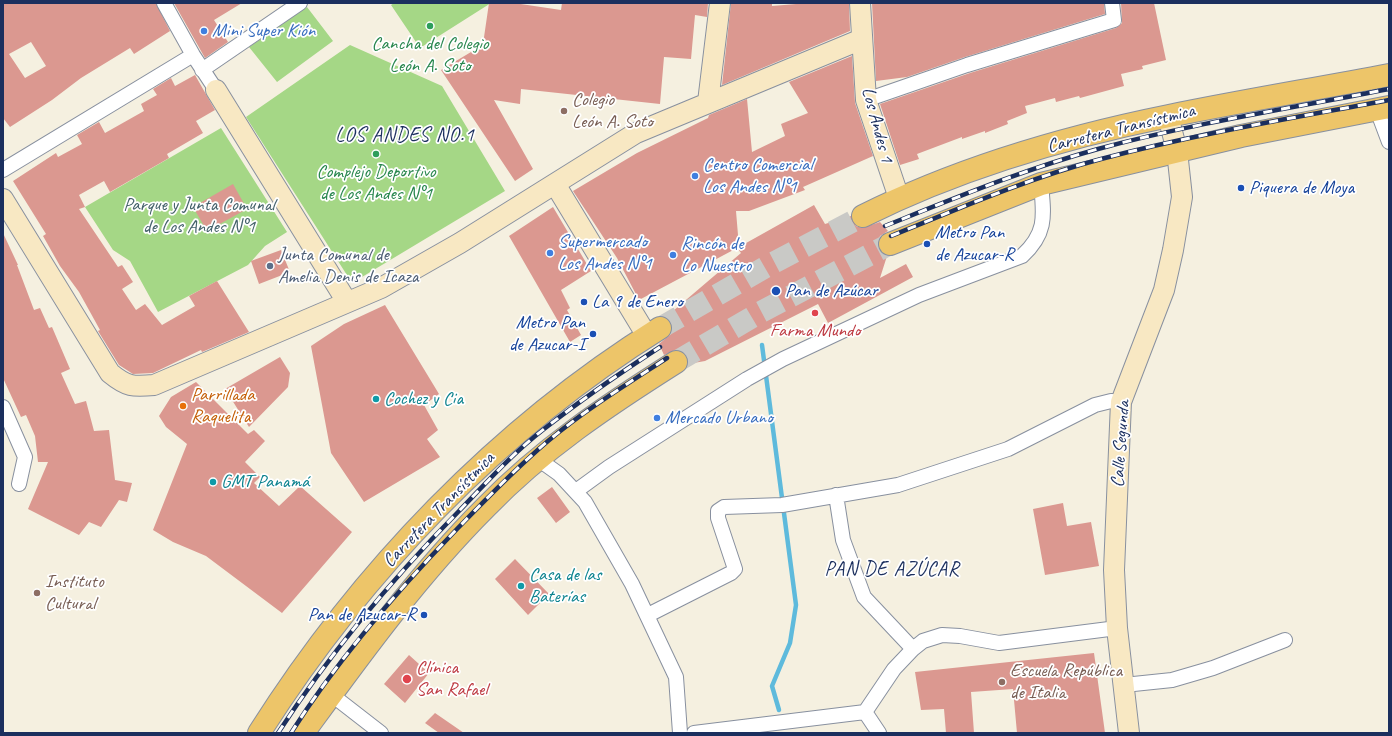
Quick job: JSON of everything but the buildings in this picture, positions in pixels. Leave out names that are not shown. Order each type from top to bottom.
[{"type":"main road","name":"Carretera Transístmica","points":[[863,216],[899,198],[992,163],[1101,132],[1168,116],[1389,75]]},
{"type":"main road","name":"Carretera Transístmica","points":[[890,244],[1041,184],[1241,136],[1383,108]]},
{"type":"main road","name":"Carretera Transístmica","points":[[259,733],[311,657],[373,579],[444,502],[508,441],[544,411],[654,332]]},
{"type":"main road","name":"Carretera Transístmica","points":[[303,733],[397,606],[486,506],[565,436],[623,395],[676,362]]},
{"type":"street","points":[[164,3],[202,70],[216,90],[347,302]]},
{"type":"street","points":[[202,70],[300,3]]},
{"type":"street","points":[[708,102],[720,3]]},
{"type":"street","name":"Los Andes 1","points":[[860,3],[866,100],[899,198]]},
{"type":"street","points":[[866,100],[967,65],[1114,20],[1112,3]]},
{"type":"street","points":[[3,199],[110,373],[124,384],[134,387],[154,385],[381,288],[460,243],[636,133],[862,39]]},
{"type":"street","points":[[3,170],[193,55]]},
{"type":"street","points":[[1383,108],[1389,142]]},
{"type":"street","name":"Calle Segunda","points":[[1128,733],[1117,628],[1114,570],[1121,402],[1164,290],[1173,250],[1182,197],[1177,151],[1168,116]]},
{"type":"street","points":[[555,184],[654,332]]},
{"type":"street","points":[[576,491],[609,467],[747,379],[783,359],[920,295],[1022,256],[1034,244],[1042,225],[1043,208],[1041,184]]},
{"type":"street","points":[[648,615],[731,573],[735,569],[718,518],[718,511],[724,508],[782,505],[898,485],[1008,449],[1095,405],[1111,401],[1121,402]]},
{"type":"street","points":[[3,408],[25,457],[19,484]]},
{"type":"street","points":[[538,459],[559,474],[585,502],[648,615],[676,677],[680,733]]},
{"type":"street","points":[[836,495],[843,540],[864,597],[913,649]]},
{"type":"street","points":[[694,733],[865,712],[894,669],[913,649],[923,641],[942,635],[960,636],[999,643],[1117,628]]},
{"type":"street","points":[[1124,685],[1172,680],[1213,668],[1285,640]]},
{"type":"street","points":[[332,695],[381,733]]},
{"type":"street","points":[[865,712],[879,733]]},
{"type":"green space","name":"Cancha del Colegio León A. Soto","points":[[394,3],[491,3],[420,48],[391,5]]},
{"type":"green space","points":[[307,7],[333,41],[277,82],[249,47]]},
{"type":"green space","name":"Complejo Deportivo de Los Andes N°1","points":[[350,45],[442,86],[505,191],[352,283],[246,117]]},
{"type":"green space","name":"Parque y Junta Comunal de Los Andes N°1","points":[[221,128],[287,232],[265,246],[248,265],[158,312],[130,261],[113,250],[85,207]]},
{"type":"waterway","points":[[762,345],[796,605],[790,643],[772,686],[779,710]]},
{"type":"tunnel","points":[[660,328],[771,264],[863,216]]},
{"type":"tunnel","points":[[676,362],[761,312],[890,244]]},
{"type":"railway","points":[[885,226],[1017,175],[1098,149],[1170,131],[1389,89]]},
{"type":"railway","points":[[891,236],[1021,184],[1101,159],[1209,134],[1389,100]]},
{"type":"railway","points":[[278,733],[340,646],[386,590],[500,468],[521,448],[558,418],[660,347]]},
{"type":"railway","points":[[291,733],[328,679],[369,627],[412,577],[490,495],[524,462],[562,430],[606,398],[667,358]]},
{"type":"place","name":"Cancha del Colegio León A. Soto","points":[[430,26]]},
{"type":"place","name":"Mini Super Kión","points":[[204,31]]},
{"type":"place","name":"Colegio León A. Soto","points":[[564,111]]},
{"type":"place","name":"Complejo Deportivo de Los Andes N°1","points":[[376,154]]},
{"type":"place","name":"Centro Comercial Los Andes N°1","points":[[695,176]]},
{"type":"place","name":"Piquera de Moya","points":[[1241,188]]},
{"type":"place","name":"Metro Pan de Azucar-R","points":[[927,244]]},
{"type":"place","name":"Supermercado Los Andes N°1","points":[[550,253]]},
{"type":"place","name":"Rincón de Lo Nuestro","points":[[673,255]]},
{"type":"place","name":"Junta Comunal de Amelia Denis de Icaza","points":[[270,266]]},
{"type":"place","name":"Pan de Azúcar","points":[[776,291]]},
{"type":"place","name":"La 9 de Enero","points":[[584,302]]},
{"type":"place","name":"Farma Mundo","points":[[815,313]]},
{"type":"place","name":"Metro Pan de Azucar-I","points":[[593,334]]},
{"type":"place","name":"Cochez y Cia","points":[[376,399]]},
{"type":"place","name":"Parrillada Raquelita","points":[[183,406]]},
{"type":"place","name":"Mercado Urbano","points":[[657,418]]},
{"type":"place","name":"GMT Panamá","points":[[213,482]]},
{"type":"place","name":"Casa de las Baterías","points":[[521,586]]},
{"type":"place","name":"Instituto Cultural","points":[[37,593]]},
{"type":"place","name":"Pan de Azucar-R","points":[[424,615]]},
{"type":"place","name":"Clínica San Rafael","points":[[407,679]]},
{"type":"place","name":"Escuela República de Italia","points":[[1002,682]]},
{"type":"district","name":"LOS ANDES NO.1","points":[[405,136]]},
{"type":"district","name":"PAN DE AZÚCAR","points":[[892,570]]}]
